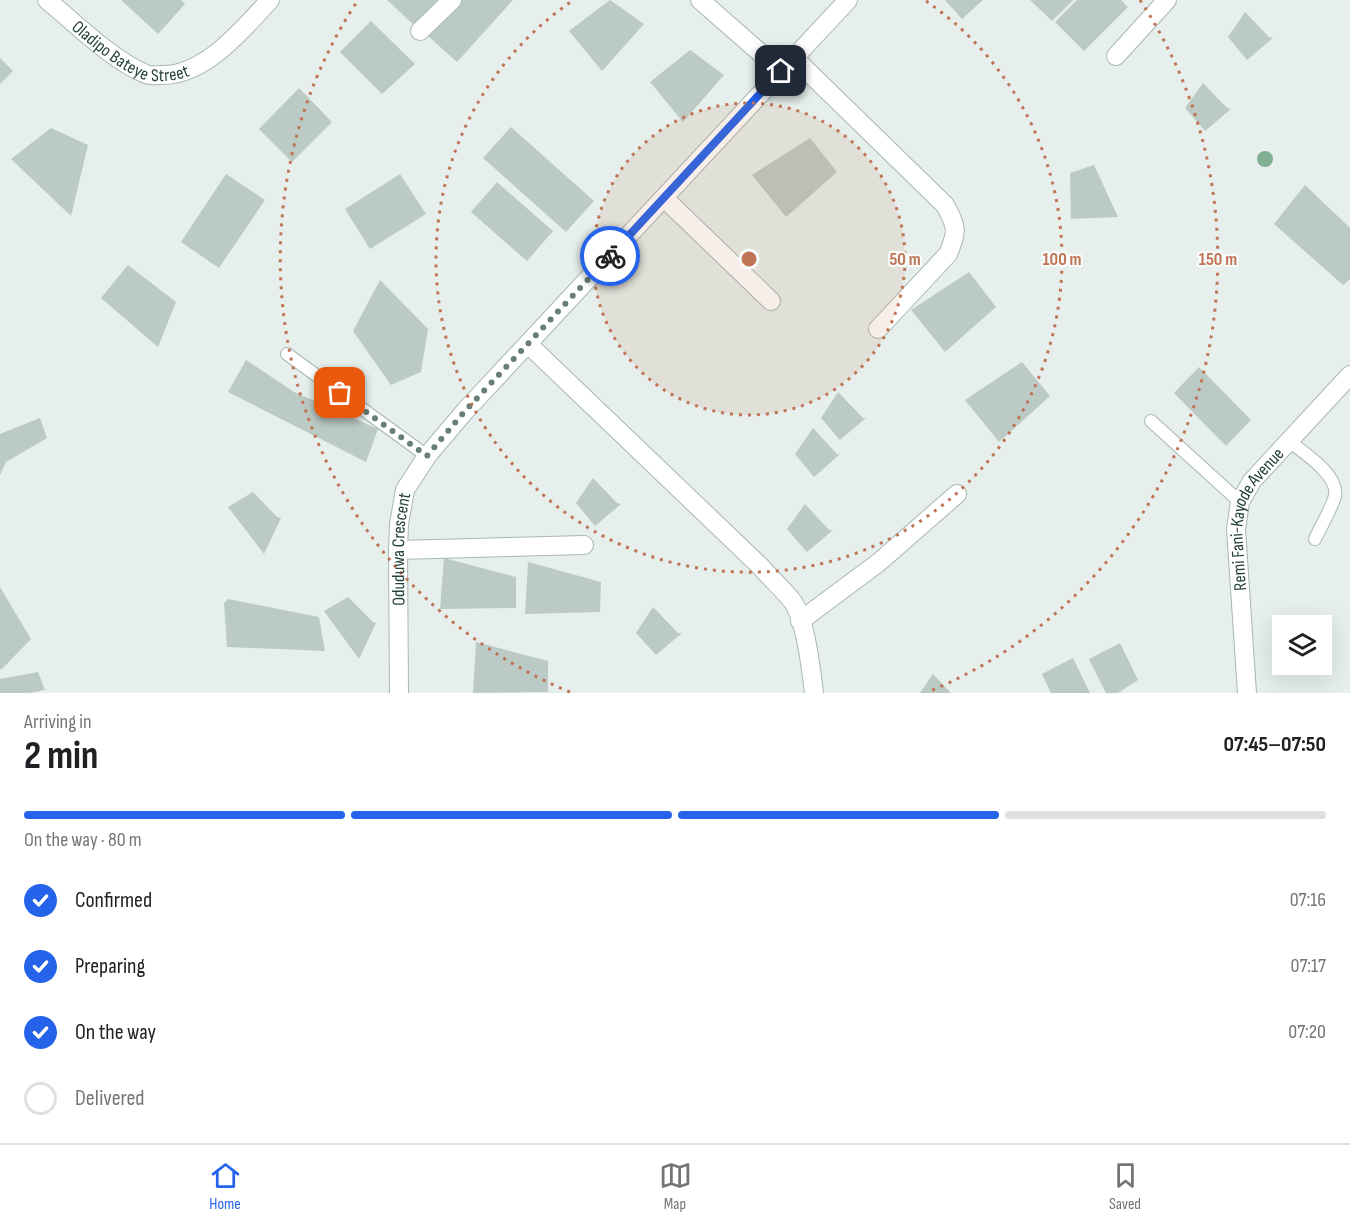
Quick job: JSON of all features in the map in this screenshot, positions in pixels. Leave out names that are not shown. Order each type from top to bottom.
[{"type":"street","name":"Oladipo Bateye Street","points":[[47,0],[121,59],[148,75],[174,76],[197,68],[238,34],[270,0]]},
{"type":"street","points":[[420,31],[452,0]]},
{"type":"street","points":[[700,0],[788,65],[945,205],[955,223],[954,239],[948,254],[878,329]]},
{"type":"street","name":"Oduduwa Crescent","points":[[399,693],[399,524],[405,490],[427,456],[465,411],[848,0]]},
{"type":"street","points":[[1116,56],[1167,0]]},
{"type":"street","points":[[664,198],[771,301]]},
{"type":"street","points":[[528,344],[761,567],[794,603],[810,661],[814,693]]},
{"type":"street","name":"Remi Fani-Kayode Avenue","points":[[1247,693],[1236,530],[1240,502],[1252,481],[1350,375]]},
{"type":"street","points":[[800,621],[878,563],[957,494]]},
{"type":"street","points":[[398,550],[584,545]]},
{"type":"lane","points":[[287,354],[427,456]]},
{"type":"lane","points":[[1151,421],[1240,502]]},
{"type":"lane","points":[[1289,441],[1328,473],[1334,484],[1335,495],[1315,539]]},
{"type":"building","points":[[121,0],[181,0],[185,4],[158,34]]},
{"type":"building","points":[[387,0],[437,0],[414,25]]},
{"type":"building","points":[[461,0],[513,0],[457,62],[428,36]]},
{"type":"building","points":[[610,0],[644,24],[602,71],[569,31]]},
{"type":"building","points":[[945,0],[983,0],[962,19]]},
{"type":"building","points":[[1030,0],[1073,0],[1052,21]]},
{"type":"building","points":[[1077,0],[1121,0],[1128,7],[1084,51],[1055,22]]},
{"type":"building","points":[[1245,12],[1269,37],[1273,38],[1247,60],[1228,37]]},
{"type":"building","points":[[371,21],[415,64],[382,94],[340,52]]},
{"type":"building","points":[[690,50],[724,75],[683,122],[650,82]]},
{"type":"building","points":[[0,58],[13,71],[0,84]]},
{"type":"building","points":[[1203,83],[1227,108],[1231,109],[1205,131],[1185,108]]},
{"type":"building","points":[[299,88],[332,122],[292,162],[259,129]]},
{"type":"building","points":[[511,127],[594,201],[566,232],[483,158]]},
{"type":"building","points":[[51,128],[88,145],[71,216],[11,159]]},
{"type":"building","points":[[810,138],[837,172],[786,217],[752,175]]},
{"type":"building","points":[[1094,165],[1118,217],[1071,219],[1070,173]]},
{"type":"building","points":[[226,174],[265,200],[219,268],[181,242]]},
{"type":"building","points":[[400,174],[426,214],[370,249],[345,209]]},
{"type":"building","points":[[497,182],[553,231],[527,261],[471,212]]},
{"type":"building","points":[[1305,185],[1350,228],[1350,279],[1343,285],[1274,224]]},
{"type":"building","points":[[128,265],[176,302],[158,347],[101,298]]},
{"type":"building","points":[[969,272],[996,307],[945,352],[911,310]]},
{"type":"building","points":[[380,280],[428,329],[421,372],[391,385],[353,331]]},
{"type":"building","points":[[246,360],[294,392],[378,429],[366,462],[228,392]]},
{"type":"building","points":[[1022,362],[1050,396],[999,442],[965,400]]},
{"type":"building","points":[[1199,367],[1251,420],[1226,446],[1174,393]]},
{"type":"building","points":[[838,392],[863,418],[866,418],[840,440],[821,418]]},
{"type":"building","points":[[40,418],[47,438],[6,462],[0,475],[0,434]]},
{"type":"building","points":[[813,428],[837,454],[840,454],[814,477],[795,454]]},
{"type":"building","points":[[593,478],[617,503],[621,504],[595,526],[576,503]]},
{"type":"building","points":[[253,492],[277,517],[281,518],[264,554],[228,507]]},
{"type":"building","points":[[805,504],[829,530],[833,530],[807,552],[787,529]]},
{"type":"building","points":[[444,558],[516,577],[516,608],[440,609]]},
{"type":"building","points":[[528,562],[601,582],[600,612],[525,614]]},
{"type":"building","points":[[0,587],[31,639],[1,670],[0,668]]},
{"type":"building","points":[[348,597],[376,623],[359,659],[324,611]]},
{"type":"building","points":[[228,599],[319,617],[325,651],[227,647],[224,603]]},
{"type":"building","points":[[653,607],[678,633],[682,633],[656,655],[636,633]]},
{"type":"building","points":[[476,642],[548,661],[548,692],[473,693]]},
{"type":"building","points":[[1120,643],[1138,680],[1118,693],[1106,693],[1089,659]]},
{"type":"building","points":[[1073,658],[1090,693],[1051,693],[1042,674]]},
{"type":"building","points":[[38,672],[45,690],[29,693],[0,693],[0,679]]},
{"type":"building","points":[[933,674],[951,693],[920,693]]},
{"type":"way so far","points":[[340,393],[427,456],[465,411],[610,256]]},
{"type":"route","points":[[610,256],[781,71]]}]
